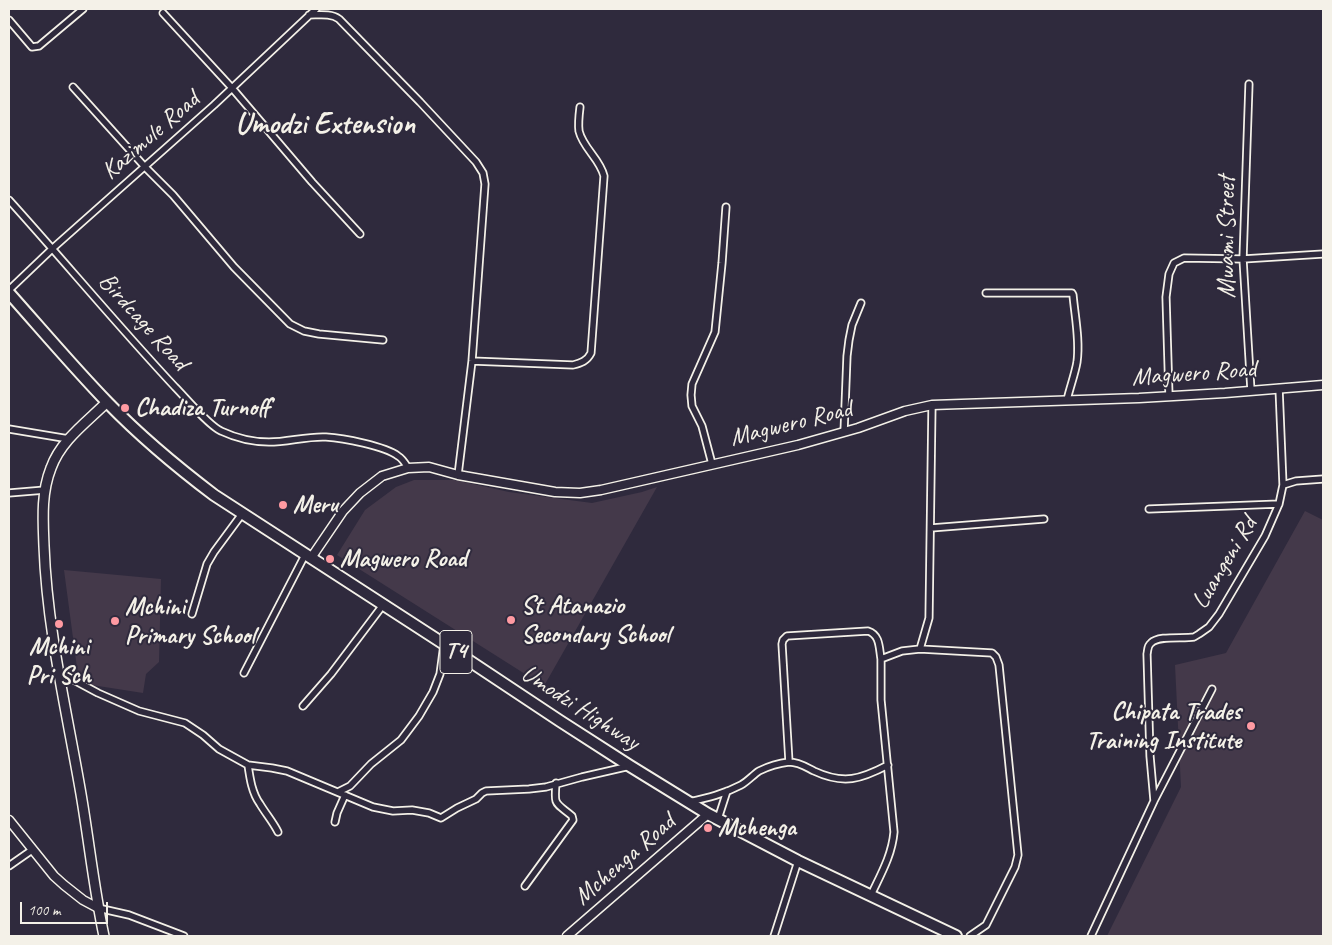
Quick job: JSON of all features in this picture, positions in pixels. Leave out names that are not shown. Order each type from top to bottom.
[{"type":"highway","name":"Umodzi Highway","points":[[9,292],[107,402],[182,471],[214,496],[444,644],[560,722],[689,802],[798,861],[871,895],[949,935]]},
{"type":"main road","points":[[104,936],[50,611],[43,516],[45,490],[51,468],[58,453],[69,439],[107,402]]},
{"type":"street","points":[[9,20],[32,47],[35,47],[39,46],[83,9]]},
{"type":"street","name":"Kazimule Road","points":[[9,292],[53,248],[214,106],[316,9]]},
{"type":"street","points":[[162,12],[232,88],[312,182],[360,234]]},
{"type":"street","points":[[309,15],[329,15],[340,18],[476,162],[483,173],[485,184],[472,361],[458,475]]},
{"type":"street","name":"Mwami Street","points":[[1249,84],[1243,259],[1251,390]]},
{"type":"street","points":[[73,87],[145,167],[173,195],[234,268],[290,324],[304,331],[319,334],[383,340]]},
{"type":"street","points":[[472,361],[573,365],[583,362],[591,353],[604,176],[603,169],[581,137],[579,130],[580,107]]},
{"type":"street","name":"Birdcage Road","points":[[9,200],[162,373],[218,430],[236,438],[259,442],[325,437],[347,440],[393,452],[401,457],[408,468]]},
{"type":"street","points":[[712,464],[702,426],[692,406],[691,395],[692,384],[714,332],[726,207]]},
{"type":"street","points":[[1169,396],[1166,297],[1169,274],[1177,260],[1184,258],[1243,259],[1323,254]]},
{"type":"street","points":[[986,294],[1069,293],[1073,295],[1078,354],[1067,400]]},
{"type":"street","points":[[844,432],[847,356],[852,325],[860,304]]},
{"type":"street","name":"Magwero Road","points":[[308,557],[360,493],[382,476],[408,468],[429,467],[458,475],[556,492],[580,494],[798,445],[844,432],[905,411],[932,405],[1169,396],[1323,385]]},
{"type":"street","name":"Luangeni Rd","points":[[1154,801],[1150,756],[1148,646],[1157,640],[1194,636],[1208,627],[1219,614],[1271,525],[1279,504],[1283,485],[1279,388]]},
{"type":"street","points":[[920,649],[929,618],[932,405]]},
{"type":"street","points":[[9,429],[69,439]]},
{"type":"street","points":[[1283,485],[1296,481],[1323,479]]},
{"type":"street","points":[[9,493],[45,490]]},
{"type":"street","points":[[1148,509],[1279,504]]},
{"type":"street","points":[[192,614],[207,564],[242,514]]},
{"type":"street","points":[[930,528],[1044,519]]},
{"type":"street","points":[[244,673],[308,557]]},
{"type":"street","points":[[303,706],[331,674],[383,605]]},
{"type":"street","points":[[789,762],[783,640],[787,636],[868,631],[874,633],[878,637],[882,659],[882,700],[894,832],[890,855],[871,895]]},
{"type":"street","points":[[338,792],[350,786],[371,764],[401,740],[419,716],[438,680],[444,644]]},
{"type":"street","points":[[882,659],[902,651],[920,649],[992,653],[999,665],[1018,855],[1016,867],[986,924],[970,936]]},
{"type":"street","points":[[59,672],[98,693],[139,711],[185,723],[204,735],[219,749],[248,765],[287,771],[373,807],[393,811],[412,810],[429,813],[440,818],[476,799],[486,791],[546,787],[630,766]]},
{"type":"street","points":[[1091,936],[1154,801],[1212,689]]},
{"type":"street","points":[[689,802],[727,792],[743,784],[759,772],[789,762],[800,764],[815,772],[841,779],[854,779],[865,776],[888,765]]},
{"type":"street","points":[[248,765],[252,786],[259,803],[274,823],[278,832]]},
{"type":"street","points":[[525,886],[573,820],[572,816],[554,800],[556,784]]},
{"type":"street","points":[[713,816],[727,792]]},
{"type":"street","points":[[335,822],[345,795]]},
{"type":"street","name":"Mchenga Road","points":[[567,936],[713,816]]},
{"type":"street","points":[[9,820],[32,850],[64,886],[83,900],[98,908],[129,915],[184,936]]},
{"type":"street","points":[[9,866],[32,850]]},
{"type":"street","points":[[774,936],[798,861]]},
{"type":"shaded area","name":"St Atanazio Secondary School","points":[[414,480],[455,480],[509,492],[592,503],[657,487],[544,686],[337,555],[365,510],[396,487]]},
{"type":"shaded area","name":"Chipata Trades Training Institute","points":[[1305,511],[1323,520],[1323,936],[1107,936],[1181,787],[1175,665],[1226,653]]},
{"type":"shaded area","name":"Mchini Primary School","points":[[64,570],[161,579],[159,662],[146,674],[143,693],[79,683]]},
{"type":"place","name":"Chadiza Turnoff","points":[[125,408]]},
{"type":"place","name":"Meru","points":[[283,505]]},
{"type":"place","name":"Magwero Road","points":[[330,559]]},
{"type":"place","name":"St Atanazio Secondary School","points":[[511,620]]},
{"type":"place","name":"Mchini Primary School","points":[[115,621]]},
{"type":"place","name":"Mchini Pri Sch","points":[[59,624]]},
{"type":"place","name":"Chipata Trades Training Institute","points":[[1251,726]]},
{"type":"place","name":"Mchenga","points":[[708,828]]},
{"type":"district","name":"Umodzi Extension","points":[[325,125]]}]
